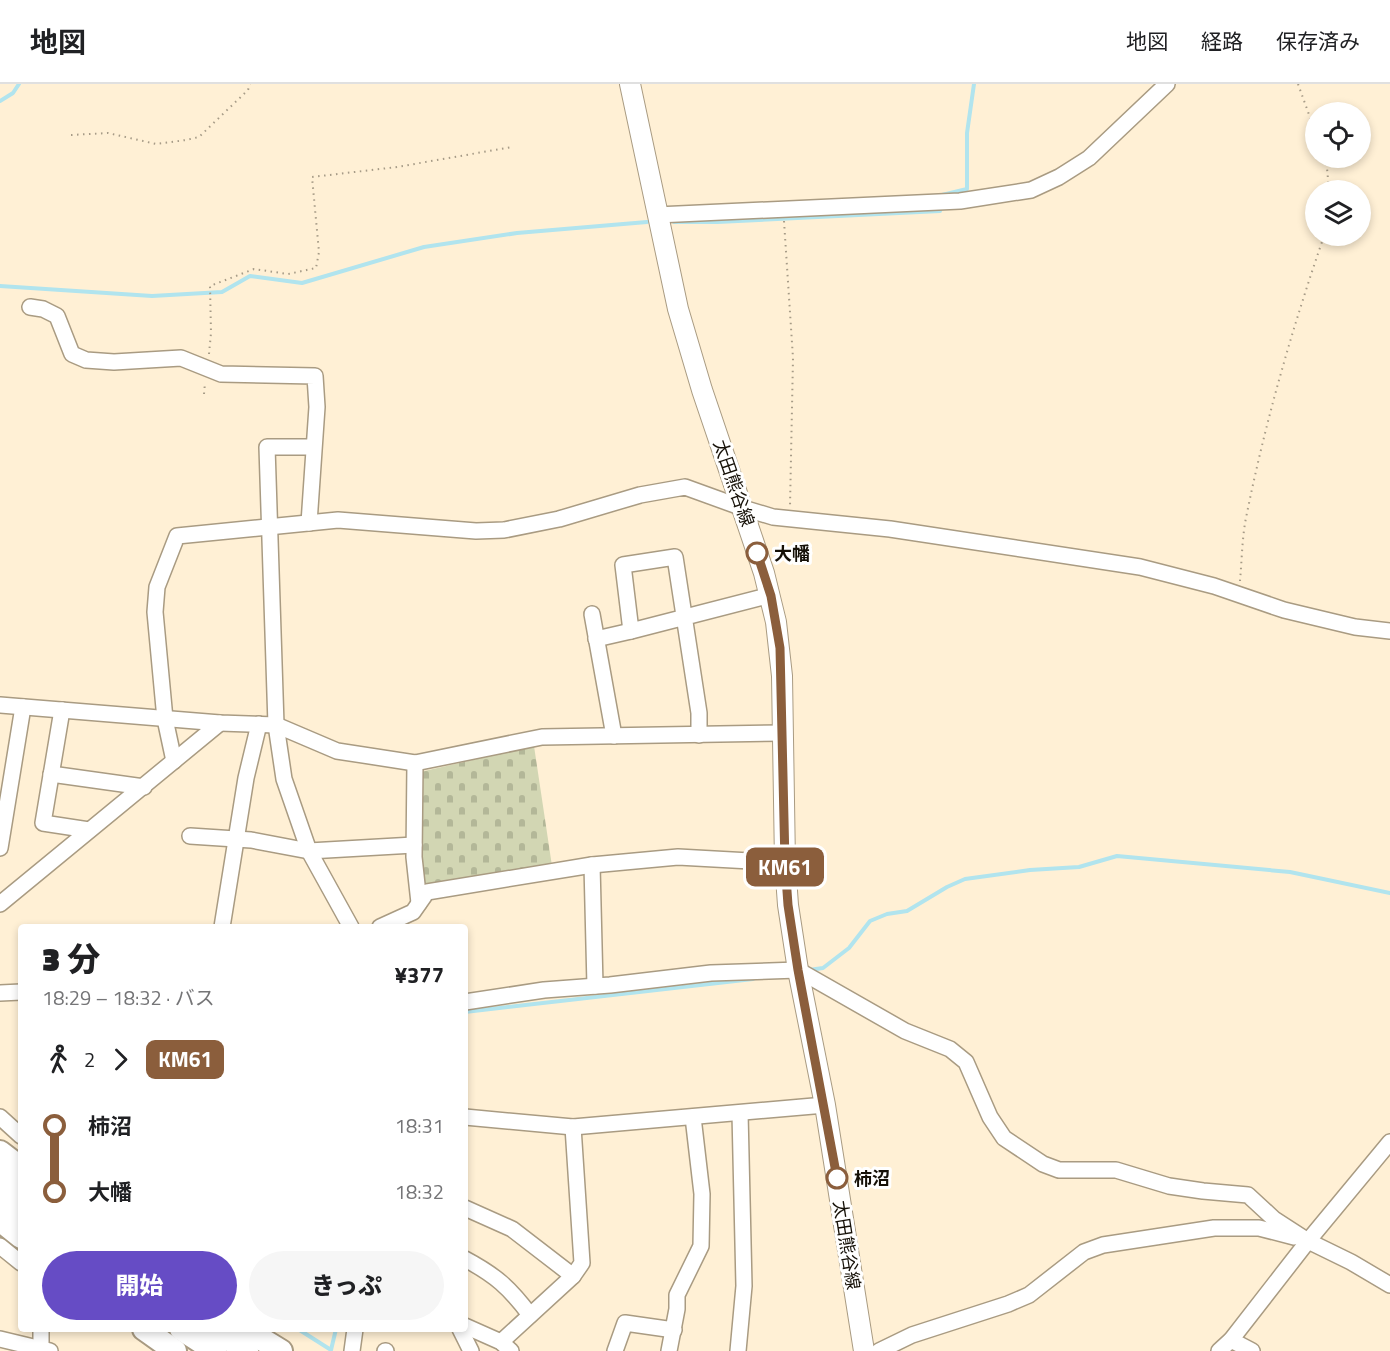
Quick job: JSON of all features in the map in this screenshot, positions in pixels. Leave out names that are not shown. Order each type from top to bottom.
[{"type":"highway","points":[[0,1152],[18,1166]]},
{"type":"highway","points":[[0,1175],[18,1189]]},
{"type":"highway","points":[[0,1198],[18,1212]]},
{"type":"highway","points":[[0,1220],[18,1235]]},
{"type":"highway","points":[[148,1332],[175,1351]]},
{"type":"highway","points":[[186,1332],[215,1351]]},
{"type":"highway","points":[[218,1332],[247,1351]]},
{"type":"highway","points":[[250,1332],[282,1351]]},
{"type":"main road","name":"太田熊谷線","points":[[630,84],[657,215],[687,340],[771,596],[780,648],[788,905],[798,970],[825,1105],[864,1351]]},
{"type":"street","points":[[657,215],[950,201],[1031,190],[1059,177],[1089,158],[1167,84]]},
{"type":"street","points":[[30,308],[43,309],[57,316],[72,354],[86,360],[114,362],[182,358],[221,374],[315,376],[317,407],[309,523]]},
{"type":"street","points":[[313,447],[267,447],[276,725],[284,779],[309,851],[349,924]]},
{"type":"street","points":[[174,761],[165,719],[155,612],[157,587],[177,536],[338,520],[476,531],[504,530],[559,519],[640,495],[685,486],[773,517],[890,530],[1140,567],[1214,586],[1284,610],[1356,627],[1390,631]]},
{"type":"street","points":[[631,632],[623,565],[675,557],[699,713],[699,735]]},
{"type":"street","points":[[596,639],[771,596]]},
{"type":"street","points":[[592,614],[614,736]]},
{"type":"street","points":[[0,705],[220,723],[276,725],[337,750],[415,763],[542,737],[783,734]]},
{"type":"street","points":[[0,848],[5,789],[23,707]]},
{"type":"street","points":[[62,710],[44,823],[89,830]]},
{"type":"street","points":[[0,904],[220,723]]},
{"type":"street","points":[[223,924],[246,778],[259,724]]},
{"type":"street","points":[[415,763],[414,845],[419,903]]},
{"type":"street","points":[[51,774],[144,787]]},
{"type":"street","points":[[190,836],[237,839],[309,851],[414,845]]},
{"type":"street","points":[[387,924],[413,912],[427,892],[592,865],[678,857],[785,863]]},
{"type":"street","points":[[592,865],[595,986]]},
{"type":"street","points":[[468,1002],[544,990],[711,974],[798,970],[905,1031],[950,1049],[966,1062],[990,1117],[1004,1138],[1044,1164],[1059,1170],[1116,1170],[1168,1186],[1248,1195],[1274,1219],[1308,1241],[1351,1262],[1390,1285]]},
{"type":"street","points":[[0,993],[18,992]]},
{"type":"street","points":[[468,1116],[573,1127],[825,1105]]},
{"type":"street","points":[[738,1351],[744,1286],[740,1113]]},
{"type":"street","points":[[0,1117],[18,1133]]},
{"type":"street","points":[[669,1351],[679,1287],[694,1262],[700,1246],[702,1194],[693,1117]]},
{"type":"street","points":[[468,1327],[506,1346],[530,1315],[573,1276],[582,1263],[573,1127]]},
{"type":"street","points":[[1219,1351],[1231,1340],[1308,1241],[1390,1142]]},
{"type":"street","points":[[468,1209],[512,1229],[573,1276]]},
{"type":"street","points":[[879,1351],[912,1335],[1008,1304],[1029,1294],[1084,1252],[1103,1245],[1214,1228],[1259,1228],[1308,1241]]},
{"type":"street","points":[[0,1246],[18,1261]]},
{"type":"street","points":[[468,1261],[492,1274],[515,1294],[530,1315]]},
{"type":"street","points":[[615,1351],[625,1323],[674,1330]]},
{"type":"street","points":[[0,1339],[44,1350],[41,1332]]},
{"type":"street","points":[[271,1332],[282,1351]]},
{"type":"street","points":[[352,1351],[355,1332]]},
{"type":"street","points":[[462,1332],[471,1351]]},
{"type":"street","points":[[1231,1340],[1252,1351]]},
{"type":"path","points":[[71,135],[108,133],[156,144],[199,137],[248,90],[250,84]]},
{"type":"path","points":[[1298,84],[1305,103]]},
{"type":"path","points":[[204,394],[211,333],[210,286],[254,269],[288,274],[316,268],[319,252],[312,177],[397,167],[512,147]]},
{"type":"path","points":[[784,209],[793,358],[790,519]]},
{"type":"path","points":[[1239,596],[1246,515],[1274,397],[1299,308],[1321,246]]},
{"type":"green space","points":[[534,746],[552,866],[422,889],[420,772]]},
{"type":"waterway","points":[[0,101],[13,93],[19,84]]},
{"type":"waterway","points":[[942,195],[967,189],[967,133],[974,84]]},
{"type":"waterway","points":[[674,222],[940,211],[940,205]]},
{"type":"waterway","points":[[0,286],[152,296],[222,292],[250,276],[302,283],[424,247],[517,233],[647,222]]},
{"type":"waterway","points":[[809,970],[823,968],[849,948],[870,921],[887,914],[907,911],[965,879],[1030,870],[1079,867],[1117,856],[1290,872],[1390,893]]},
{"type":"waterway","points":[[468,1012],[753,979]]},
{"type":"waterway","points":[[303,1332],[331,1350],[335,1332]]},
{"type":"bus line","name":"KM61","points":[[757,553],[771,596],[780,648],[788,905],[837,1178]]},
{"type":"place","name":"大幡","points":[[757,553]]},
{"type":"place","name":"柿沼","points":[[837,1178]]}]
